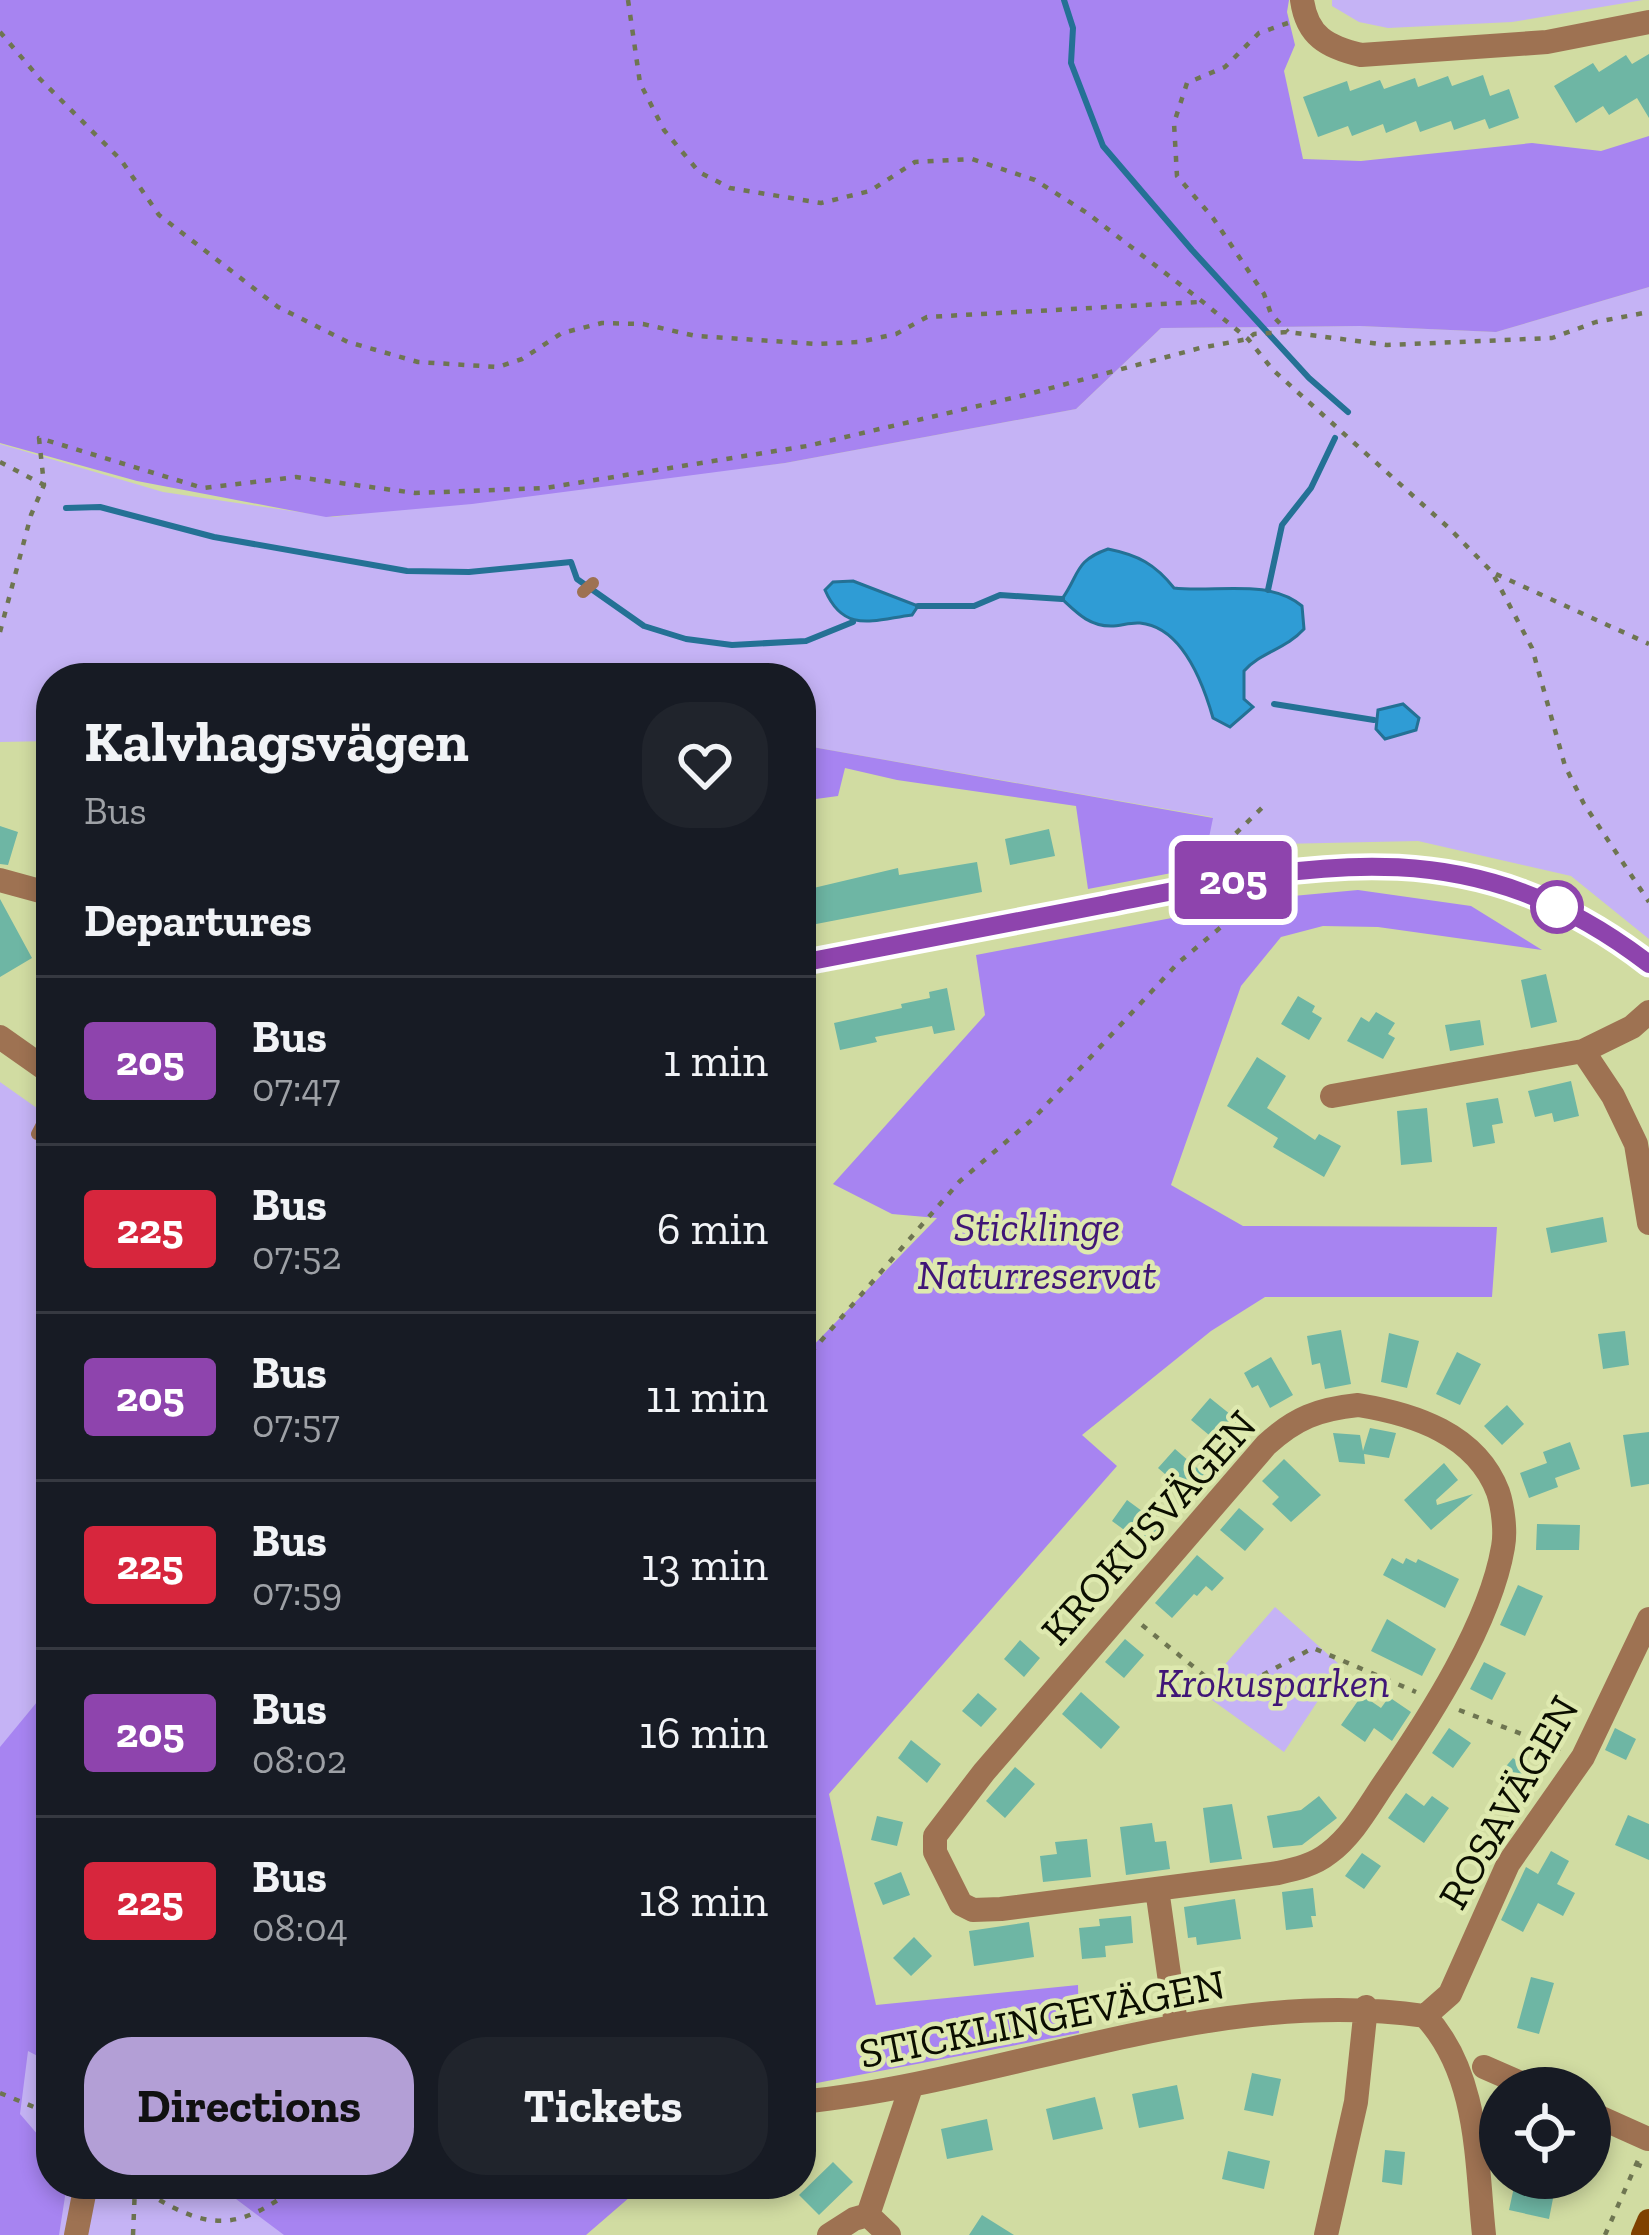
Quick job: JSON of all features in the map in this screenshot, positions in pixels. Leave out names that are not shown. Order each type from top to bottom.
[{"type":"main road","points":[[1643,2235],[1649,2221]]},
{"type":"street","points":[[1303,8],[1315,35],[1332,48],[1360,55],[1547,42],[1649,22]]},
{"type":"street","points":[[816,961],[1208,884],[1308,867],[1359,864],[1460,874],[1557,907],[1603,931],[1649,964]]},
{"type":"street","points":[[0,880],[36,890]]},
{"type":"street","points":[[1332,1096],[1583,1051],[1632,1027],[1649,1012]]},
{"type":"street","points":[[0,1037],[36,1062]]},
{"type":"street","points":[[1583,1051],[1613,1096],[1636,1144],[1649,1223]]},
{"type":"street","name":"KROKUSVÄGEN","points":[[1358,1405],[1437,1426],[1462,1442],[1488,1472],[1499,1496],[1504,1542],[1494,1583],[1439,1703],[1349,1835],[1327,1855],[1278,1873],[973,1910],[961,1904],[935,1852],[935,1836],[984,1772],[1124,1611],[1283,1430],[1320,1409],[1358,1405]]},
{"type":"street","name":"ROSAVÄGEN","points":[[1425,2016],[1450,1994],[1508,1864],[1583,1757],[1649,1619]]},
{"type":"street","points":[[1157,1889],[1175,2024]]},
{"type":"street","points":[[1327,2235],[1356,2102],[1366,2007]]},
{"type":"street","name":"STICKLINGEVÄGEN","points":[[816,2100],[910,2087],[1175,2024],[1366,2007],[1425,2016]]},
{"type":"street","points":[[1425,2016],[1453,2052],[1469,2098],[1484,2235]]},
{"type":"street","points":[[868,2216],[910,2087]]},
{"type":"street","points":[[1611,2123],[1648,2139]]},
{"type":"street","points":[[76,2235],[83,2199]]},
{"type":"street","points":[[829,2235],[868,2216]]},
{"type":"street","points":[[868,2216],[889,2235]]},
{"type":"path","points":[[628,0],[640,83],[664,130],[699,172],[730,188],[821,203],[870,190],[915,161],[972,159],[1036,180],[1251,337],[1273,370],[1492,572],[1532,648],[1565,766],[1584,804],[1649,902]]},
{"type":"path","points":[[1288,332],[1270,314],[1264,294],[1213,218],[1177,176],[1174,123],[1187,83],[1225,67],[1259,33],[1303,8]]},
{"type":"path","points":[[0,32],[122,160],[159,215],[185,238],[278,307],[347,342],[418,362],[498,367],[522,359],[562,332],[602,323],[644,324],[696,336],[818,344],[896,334],[927,317],[1203,302]]},
{"type":"path","points":[[0,632],[44,485],[39,438],[203,488],[296,477],[416,493],[544,488],[807,446],[1251,337],[1288,332],[1388,345],[1552,338],[1596,322],[1649,313]]},
{"type":"path","points":[[0,462],[44,485]]},
{"type":"path","points":[[1492,572],[1649,644]]},
{"type":"path","points":[[1208,884],[1232,837],[1266,804]]},
{"type":"path","points":[[816,1347],[960,1181],[1034,1118],[1178,964],[1265,890]]},
{"type":"path","points":[[1124,1611],[1227,1694],[1313,1648],[1439,1703],[1583,1757]]},
{"type":"path","points":[[0,2093],[36,2108]]},
{"type":"path","points":[[1605,2235],[1648,2139]]},
{"type":"path","points":[[1636,2164],[1649,2169]]},
{"type":"path","points":[[133,2235],[134,2199]]},
{"type":"path","points":[[156,2199],[214,2231]]},
{"type":"path","points":[[274,2212],[286,2199]]},
{"type":"green space","points":[[0,0],[1289,0],[1295,45],[1284,71],[1303,159],[1361,161],[1532,143],[1601,151],[1649,136],[1649,287],[1496,332],[1360,326],[1161,328],[1076,409],[785,463],[472,504],[326,517],[137,481],[0,443]]},
{"type":"green space","points":[[1332,0],[1643,0],[1512,22],[1388,28],[1359,22],[1332,6]]},
{"type":"green space","points":[[1649,287],[1649,939],[1571,876],[1418,841],[1279,844],[1203,867],[1212,817],[816,748],[816,663],[36,663],[36,741],[0,742],[0,444],[163,492],[333,517],[785,463],[1076,409],[1161,328],[1360,326],[1496,332]]},
{"type":"green space","points":[[816,748],[1213,818],[1203,867],[1088,889],[1076,806],[845,768],[838,796],[816,799]]},
{"type":"green space","name":"Sticklinge Naturreservat","points":[[1358,890],[1471,906],[1542,950],[1378,927],[1323,926],[1281,937],[1241,986],[1171,1185],[1243,1226],[1497,1227],[1492,1297],[1265,1297],[1211,1331],[1082,1435],[1117,1466],[829,1794],[876,2005],[1078,1985],[1079,2033],[816,2083],[816,1343],[937,1218],[892,1214],[833,1184],[985,1015],[976,955],[1282,897]]},
{"type":"green space","points":[[0,1082],[36,1107],[36,2199],[619,2199],[576,2235],[0,2235]]},
{"type":"green space","name":"Krokusparken","points":[[1275,1607],[1341,1666],[1284,1752],[1201,1692]]},
{"type":"green space","points":[[36,1703],[36,2055],[28,2051],[20,2114],[36,2133],[36,2199],[65,2199],[59,2235],[0,2235],[0,1747]]},
{"type":"green space","points":[[236,2199],[628,2199],[586,2235],[284,2235]]},
{"type":"water","points":[[1108,549],[1145,562],[1174,588],[1258,589],[1289,597],[1302,606],[1304,629],[1244,671],[1244,699],[1253,707],[1230,727],[1213,718],[1197,674],[1168,635],[1140,623],[1096,624],[1062,599],[1083,564]]},
{"type":"water","points":[[853,581],[918,606],[912,615],[851,619],[825,590],[833,582]]},
{"type":"water","points":[[1403,704],[1419,718],[1416,730],[1385,739],[1376,729],[1378,710]]},
{"type":"building","points":[[1649,54],[1649,118],[1637,98],[1609,115],[1603,106],[1576,123],[1554,86],[1593,63],[1599,72],[1626,55],[1632,64]]},
{"type":"building","points":[[1483,75],[1490,96],[1509,89],[1519,118],[1489,129],[1485,119],[1454,130],[1451,121],[1420,132],[1416,121],[1386,133],[1383,124],[1352,136],[1348,126],[1318,137],[1303,97],[1347,81],[1350,91],[1380,80],[1384,89],[1415,78],[1418,87],[1448,76],[1452,86]]},
{"type":"building","points":[[0,826],[18,832],[8,865],[0,864]]},
{"type":"building","points":[[1049,829],[1055,856],[1010,865],[1005,839]]},
{"type":"building","points":[[977,862],[982,892],[816,924],[816,887],[898,868],[899,875]]},
{"type":"building","points":[[0,899],[32,958],[0,977]]},
{"type":"building","points":[[1546,974],[1557,1022],[1531,1028],[1521,980]]},
{"type":"building","points":[[947,988],[955,1030],[934,1034],[932,1026],[875,1037],[877,1042],[840,1050],[834,1023],[902,1008],[901,1004],[930,998],[929,992]]},
{"type":"building","points":[[1298,996],[1315,1006],[1312,1012],[1322,1018],[1309,1040],[1281,1024]]},
{"type":"building","points":[[1376,1012],[1395,1023],[1388,1034],[1395,1038],[1383,1059],[1347,1041],[1361,1017],[1369,1022]]},
{"type":"building","points":[[1480,1020],[1484,1045],[1450,1051],[1445,1025]]},
{"type":"building","points":[[1257,1057],[1286,1076],[1267,1108],[1315,1140],[1319,1134],[1341,1146],[1324,1177],[1273,1147],[1278,1138],[1227,1106]]},
{"type":"building","points":[[1571,1081],[1579,1116],[1554,1122],[1552,1113],[1535,1117],[1528,1091]]},
{"type":"building","points":[[1498,1098],[1503,1123],[1492,1125],[1495,1143],[1473,1147],[1466,1103]]},
{"type":"building","points":[[1427,1108],[1432,1162],[1401,1165],[1397,1111]]},
{"type":"building","points":[[1603,1217],[1607,1242],[1551,1253],[1546,1228]]},
{"type":"building","points":[[1341,1330],[1351,1384],[1325,1389],[1320,1363],[1312,1365],[1307,1336]]},
{"type":"building","points":[[1625,1331],[1629,1365],[1603,1369],[1598,1334]]},
{"type":"building","points":[[1389,1333],[1419,1341],[1407,1388],[1381,1382]]},
{"type":"building","points":[[1457,1352],[1481,1364],[1460,1405],[1436,1394]]},
{"type":"building","points":[[1271,1357],[1293,1395],[1270,1408],[1258,1385],[1252,1388],[1244,1373]]},
{"type":"building","points":[[1210,1398],[1246,1427],[1227,1450],[1191,1420]]},
{"type":"building","points":[[1507,1405],[1524,1424],[1502,1445],[1484,1426]]},
{"type":"building","points":[[1370,1428],[1396,1433],[1389,1458],[1364,1454],[1365,1464],[1339,1462],[1333,1433],[1360,1435],[1363,1451]]},
{"type":"building","points":[[1649,1432],[1649,1484],[1631,1487],[1623,1435]]},
{"type":"building","points":[[1570,1442],[1580,1469],[1555,1478],[1558,1487],[1529,1498],[1520,1473],[1547,1463],[1543,1452]]},
{"type":"building","points":[[1175,1449],[1204,1474],[1187,1493],[1158,1468]]},
{"type":"building","points":[[1284,1459],[1321,1495],[1291,1522],[1272,1504],[1279,1497],[1262,1481]]},
{"type":"building","points":[[1444,1463],[1458,1480],[1436,1500],[1437,1505],[1473,1494],[1431,1530],[1404,1500]]},
{"type":"building","points":[[1127,1500],[1161,1525],[1146,1546],[1112,1521]]},
{"type":"building","points":[[1239,1508],[1264,1529],[1245,1551],[1220,1530]]},
{"type":"building","points":[[1537,1524],[1580,1525],[1579,1550],[1536,1550]]},
{"type":"building","points":[[1197,1555],[1224,1578],[1212,1591],[1206,1586],[1194,1594],[1172,1618],[1155,1603]]},
{"type":"building","points":[[1392,1558],[1403,1564],[1406,1558],[1416,1563],[1418,1559],[1459,1579],[1445,1608],[1383,1575]]},
{"type":"building","points":[[1518,1585],[1543,1596],[1525,1636],[1500,1625]]},
{"type":"building","points":[[1387,1619],[1436,1649],[1422,1676],[1371,1651]]},
{"type":"building","points":[[1125,1639],[1144,1655],[1124,1678],[1105,1662]]},
{"type":"building","points":[[1020,1640],[1040,1658],[1024,1677],[1004,1659]]},
{"type":"building","points":[[1484,1662],[1506,1673],[1492,1700],[1470,1689]]},
{"type":"building","points":[[1081,1692],[1120,1727],[1101,1749],[1062,1714]]},
{"type":"building","points":[[978,1693],[997,1709],[981,1727],[962,1711]]},
{"type":"building","points":[[1362,1695],[1381,1708],[1389,1697],[1411,1712],[1392,1741],[1374,1728],[1365,1742],[1341,1725]]},
{"type":"building","points":[[1449,1728],[1471,1743],[1453,1768],[1432,1753]]},
{"type":"building","points":[[1615,1728],[1636,1739],[1626,1760],[1605,1750]]},
{"type":"building","points":[[911,1740],[941,1764],[927,1783],[898,1758]]},
{"type":"building","points":[[1513,1758],[1536,1776],[1520,1796],[1497,1777]]},
{"type":"building","points":[[1015,1767],[1035,1784],[1005,1818],[986,1801]]},
{"type":"building","points":[[1406,1793],[1424,1806],[1432,1796],[1449,1808],[1424,1843],[1388,1818]]},
{"type":"building","points":[[1319,1796],[1337,1818],[1302,1845],[1273,1848],[1267,1816],[1301,1810]]},
{"type":"building","points":[[1232,1804],[1242,1859],[1210,1863],[1203,1808]]},
{"type":"building","points":[[1628,1815],[1649,1824],[1649,1860],[1615,1845]]},
{"type":"building","points":[[877,1816],[903,1822],[897,1846],[871,1840]]},
{"type":"building","points":[[1152,1823],[1155,1842],[1166,1841],[1170,1869],[1126,1875],[1120,1827]]},
{"type":"building","points":[[1087,1839],[1091,1877],[1043,1882],[1040,1856],[1057,1854],[1055,1842]]},
{"type":"building","points":[[1551,1851],[1569,1861],[1557,1884],[1575,1893],[1563,1916],[1538,1903],[1523,1932],[1501,1920],[1526,1867],[1538,1874]]},
{"type":"building","points":[[1362,1853],[1381,1866],[1364,1889],[1345,1876]]},
{"type":"building","points":[[901,1872],[910,1895],[883,1905],[874,1883]]},
{"type":"building","points":[[1313,1888],[1313,1927],[1286,1930],[1282,1892]]},
{"type":"building","points":[[1235,1899],[1241,1939],[1197,1945],[1196,1937],[1188,1938],[1184,1907]]},
{"type":"building","points":[[1131,1916],[1133,1943],[1105,1946],[1106,1957],[1082,1959],[1079,1928],[1100,1926],[1099,1919]]},
{"type":"building","points":[[1029,1922],[1034,1957],[974,1966],[969,1931]]},
{"type":"building","points":[[914,1937],[932,1956],[911,1976],[893,1958]]},
{"type":"building","points":[[1531,1977],[1554,1983],[1539,2034],[1517,2028]]},
{"type":"building","points":[[1252,2073],[1281,2079],[1273,2116],[1244,2110]]},
{"type":"building","points":[[1177,2085],[1184,2119],[1139,2128],[1132,2094]]},
{"type":"building","points":[[1095,2097],[1103,2129],[1053,2140],[1046,2109]]},
{"type":"building","points":[[987,2119],[993,2150],[947,2159],[941,2129]]},
{"type":"building","points":[[1385,2150],[1405,2152],[1402,2185],[1382,2182]]},
{"type":"building","points":[[1228,2151],[1270,2161],[1264,2189],[1222,2179]]},
{"type":"building","points":[[833,2162],[853,2182],[819,2215],[803,2199],[816,2199],[816,2178]]},
{"type":"building","points":[[1511,2199],[1553,2199],[1549,2219],[1509,2210]]},
{"type":"building","points":[[982,2215],[1014,2235],[969,2235]]},
{"type":"waterway","points":[[1064,0],[1073,28],[1071,63],[1103,146],[1309,378],[1348,412]]},
{"type":"waterway","points":[[1268,590],[1282,525],[1311,488],[1335,438]]},
{"type":"waterway","points":[[66,508],[100,507],[214,537],[407,571],[469,572],[571,562],[577,579],[644,626],[686,639],[732,645],[806,641],[853,622]]},
{"type":"waterway","points":[[918,606],[974,606],[1000,595],[1062,599]]},
{"type":"waterway","points":[[1274,704],[1374,720]]},
{"type":"bus line","name":"205","points":[[816,960],[1208,884],[1308,867],[1359,864],[1410,866],[1510,888],[1603,931],[1649,964]]}]
